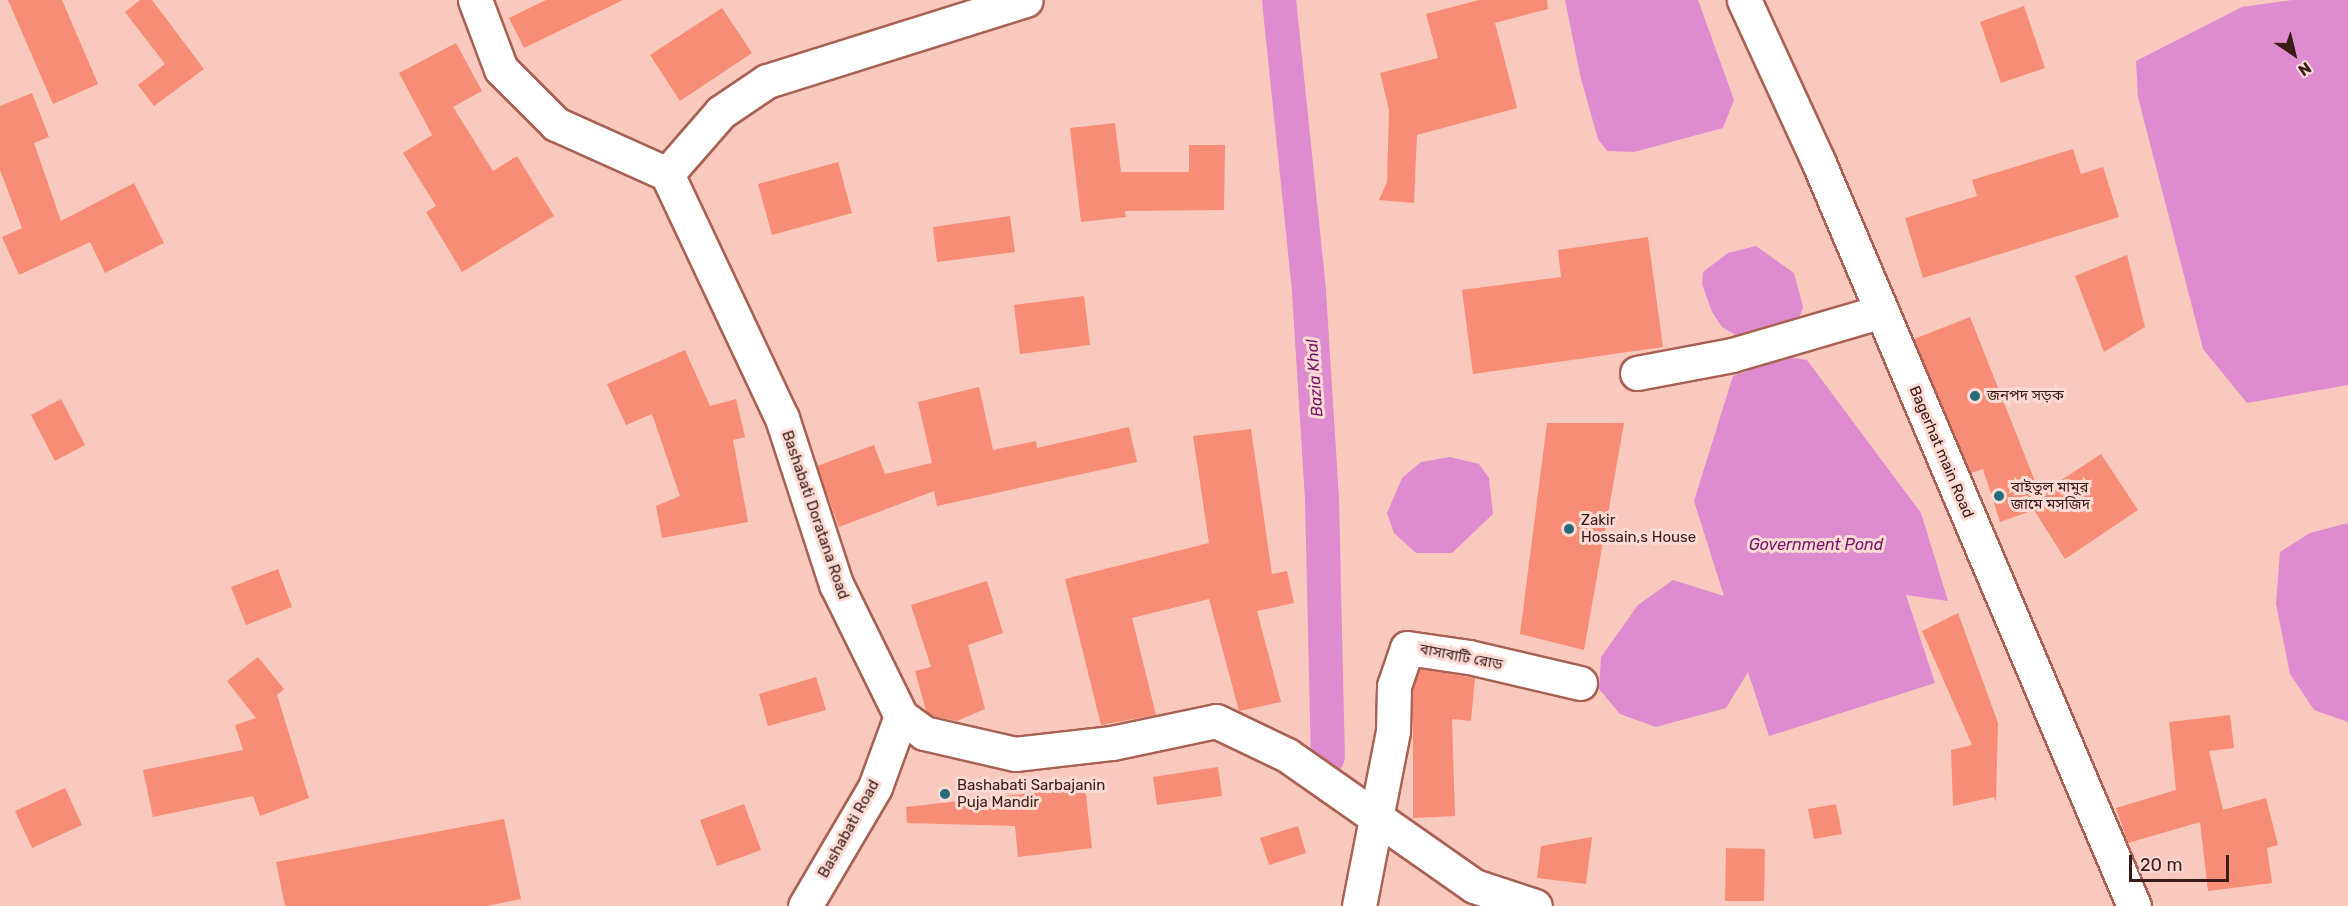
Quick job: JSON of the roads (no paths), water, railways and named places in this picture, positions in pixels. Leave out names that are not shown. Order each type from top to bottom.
[{"type":"street","points":[[475,0],[501,69],[556,124],[668,174],[721,112],[766,81],[1026,0]]},
{"type":"street","name":"Bagerhat main Road","points":[[1744,0],[1882,311],[2134,906]]},
{"type":"street","name":"Bashabati Doratana Road","points":[[668,174],[782,418],[836,584],[901,716],[924,733],[1015,754],[1112,742],[1216,721],[1287,755],[1379,818]]},
{"type":"street","points":[[1637,373],[1732,355],[1882,311]]},
{"type":"street","name":"বাসাবাটি রোড","points":[[1379,818],[1393,732],[1394,686],[1407,648],[1469,657],[1580,683]]},
{"type":"street","name":"Bashabati Road","points":[[806,906],[876,787],[901,716]]},
{"type":"street","points":[[1359,906],[1379,818],[1474,886],[1535,906]]},
{"type":"water","points":[[1565,0],[1698,0],[1734,100],[1723,128],[1634,152],[1607,151],[1598,139],[1581,79]]},
{"type":"water","points":[[2292,0],[2348,0],[2348,385],[2247,403],[2203,349],[2138,97],[2136,61],[2242,7]]},
{"type":"water","points":[[1756,246],[1794,273],[1803,307],[1799,318],[1778,331],[1737,336],[1722,327],[1712,312],[1702,284],[1703,272],[1728,253]]},
{"type":"water","name":"Government Pond","points":[[1788,357],[1807,360],[1921,513],[1948,601],[1906,595],[1935,683],[1769,736],[1748,672],[1726,708],[1656,727],[1620,714],[1599,689],[1601,657],[1638,605],[1673,580],[1724,596],[1694,501],[1733,376]]},
{"type":"water","points":[[1450,457],[1479,464],[1489,478],[1493,514],[1452,553],[1416,553],[1394,533],[1387,513],[1402,478],[1421,462]]},
{"type":"water","points":[[2348,523],[2348,722],[2314,710],[2290,674],[2276,604],[2280,552],[2310,533]]},
{"type":"waterway","name":"Bazia Khal","points":[[1279,0],[1309,292],[1322,499],[1328,757]]},
{"type":"place","name":"জনপদ সড়ক","points":[[1975,396]]},
{"type":"place","name":"বাইতুল মামুর জামে মসজিদ","points":[[1999,496]]},
{"type":"place","name":"Zakir Hossain,s House","points":[[1569,529]]},
{"type":"place","name":"Bashabati Sarbajanin Puja Mandir","points":[[945,794]]}]
